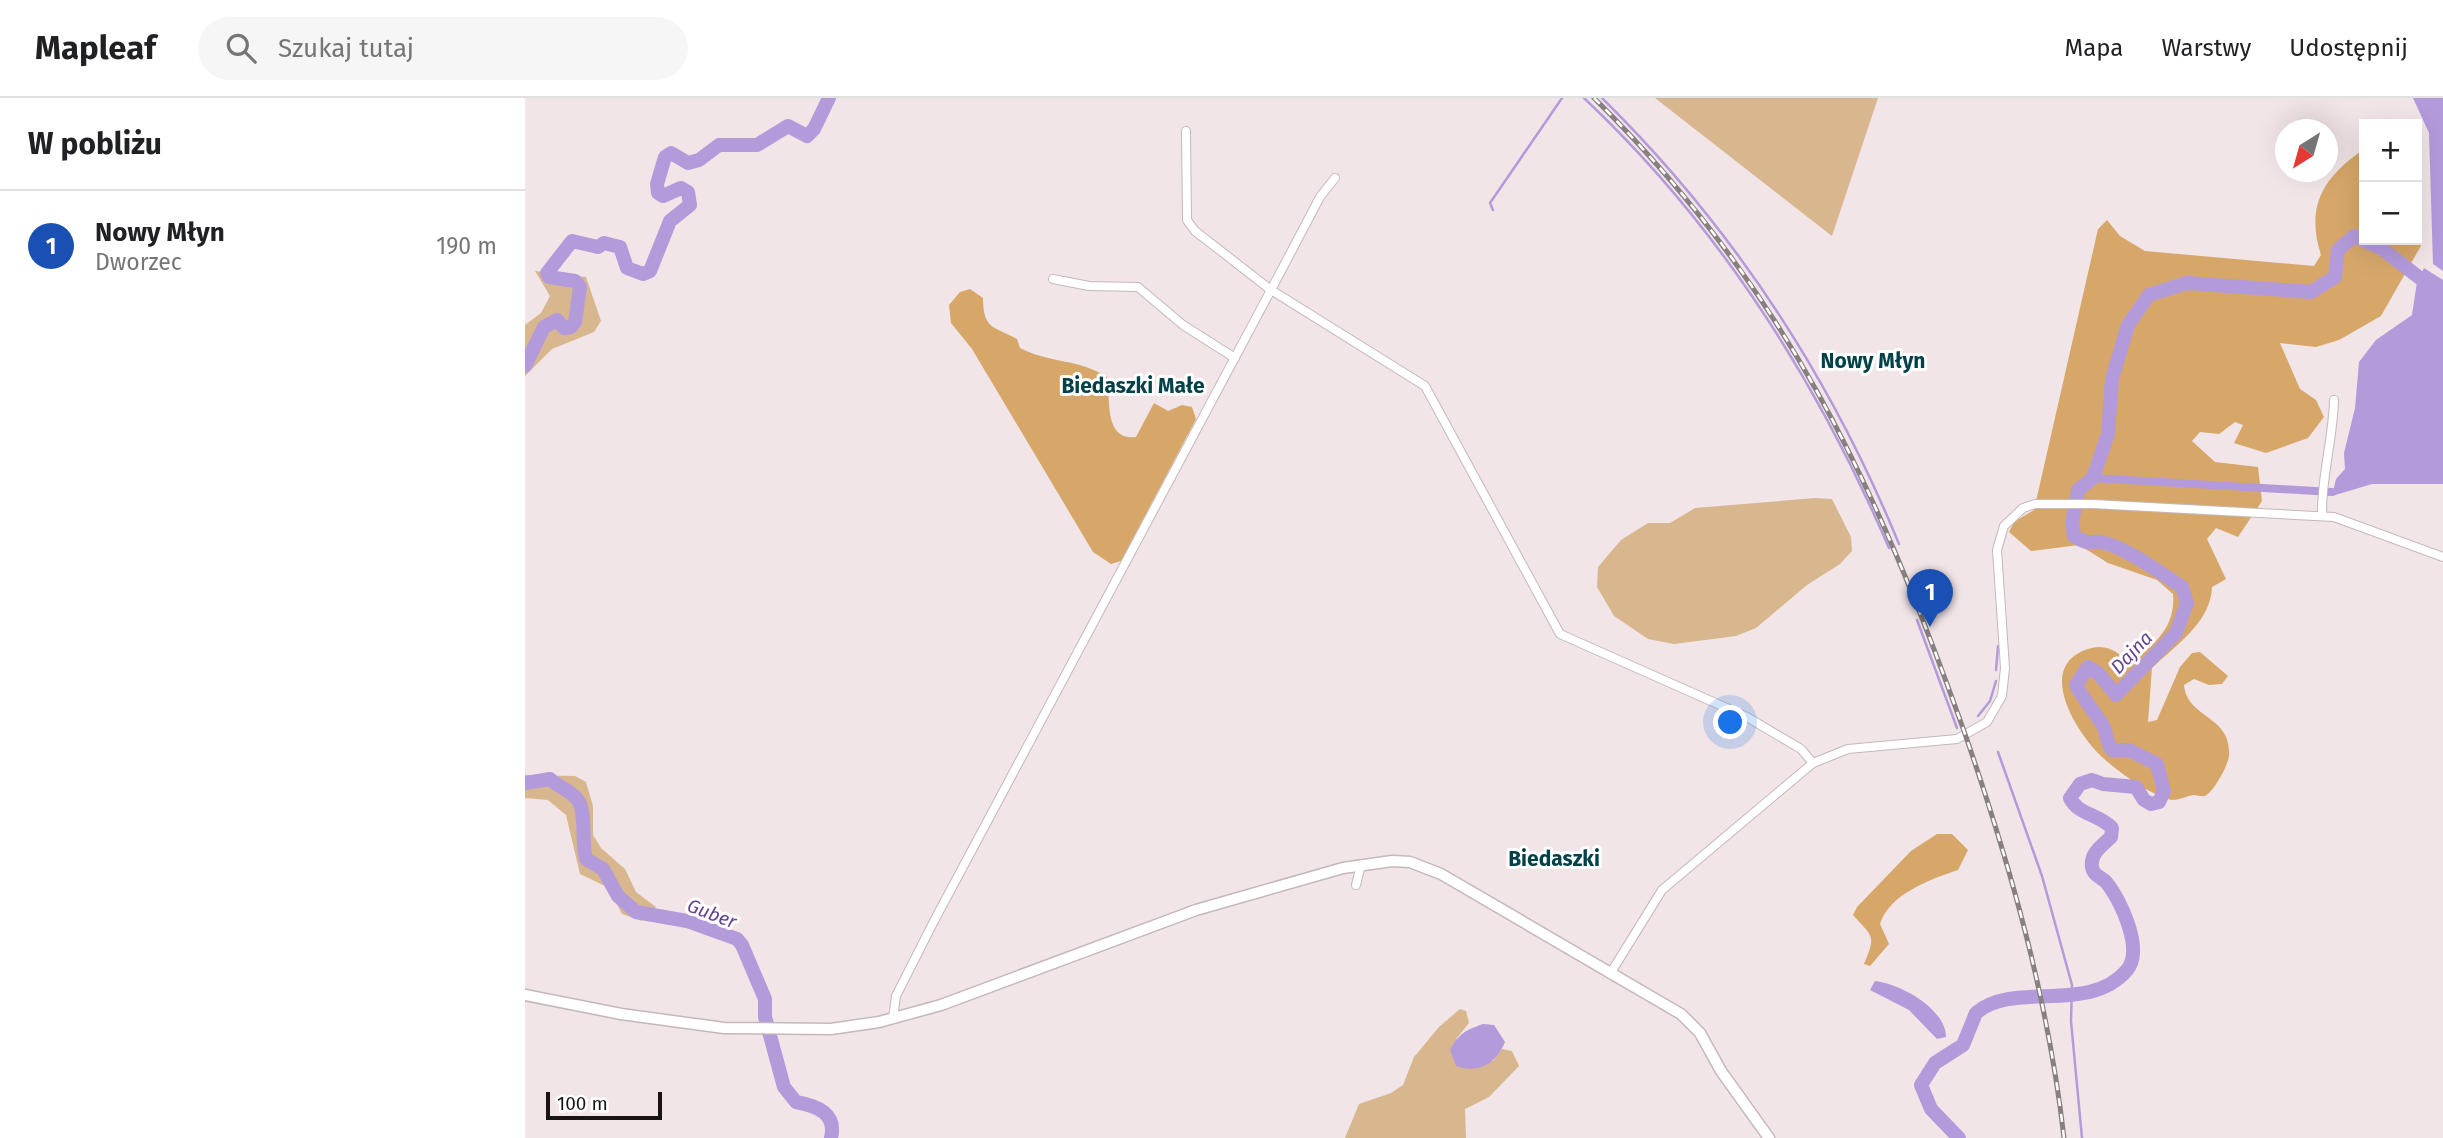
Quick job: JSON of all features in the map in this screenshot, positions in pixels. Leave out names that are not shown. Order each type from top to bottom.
[{"type":"main road","points":[[525,995],[660,1020],[778,1030],[847,1027],[893,1019],[941,1005],[1196,910],[1361,865],[1401,861],[1432,869],[1689,1021],[1706,1042],[1727,1080],[1769,1138]]},
{"type":"street","points":[[1186,131],[1188,220],[1195,231],[1271,290],[1425,386],[1560,634],[1747,716],[1801,748],[1813,763]]},
{"type":"street","points":[[893,1019],[896,996],[933,923],[1320,197],[1335,178]]},
{"type":"street","points":[[1053,279],[1089,286],[1138,287],[1183,325],[1235,358]]},
{"type":"street","points":[[2322,516],[2322,495],[2333,435],[2334,400]]},
{"type":"street","points":[[1610,974],[1662,890],[1813,763],[1848,749],[1957,739],[1977,730],[1990,719],[2001,699],[2005,675],[1997,550],[1999,537],[2011,517],[2023,508],[2057,503],[2292,517],[2322,516],[2349,521],[2443,557]]},
{"type":"street","points":[[1356,885],[1361,865]]},
{"type":"shaded area","points":[[1655,98],[1878,98],[1832,236]]},
{"type":"shaded area","points":[[2413,98],[2443,98],[2443,271],[2433,264],[2429,133]]},
{"type":"shaded area","points":[[2359,153],[2359,245],[2421,245],[2381,316],[2339,340],[2316,347],[2280,343],[2300,389],[2316,400],[2324,417],[2308,438],[2266,453],[2234,443],[2243,425],[2235,422],[2219,434],[2200,432],[2192,441],[2215,462],[2258,467],[2262,501],[2238,537],[2216,528],[2207,539],[2226,579],[2212,587],[2206,611],[2191,632],[2152,668],[2148,722],[2157,720],[2180,667],[2192,653],[2200,652],[2228,676],[2222,684],[2209,685],[2194,679],[2184,685],[2193,705],[2224,732],[2229,756],[2223,772],[2209,794],[2171,800],[2133,781],[2091,746],[2072,717],[2062,686],[2063,671],[2071,659],[2085,650],[2099,647],[2111,649],[2119,654],[2120,663],[2127,665],[2146,651],[2167,626],[2171,617],[2173,594],[2157,580],[2108,563],[2079,545],[2031,551],[2009,532],[2014,522],[2034,510],[2098,229],[2107,220],[2120,236],[2145,251],[2314,266],[2321,255],[2315,221],[2317,207],[2329,182],[2338,182],[2338,170]]},
{"type":"shaded area","points":[[2424,268],[2443,280],[2443,484],[2372,484],[2332,496],[2336,479],[2345,469],[2344,453],[2355,408],[2359,362],[2376,340],[2412,315],[2417,282]]},
{"type":"shaded area","points":[[535,271],[586,277],[601,321],[594,332],[552,349],[525,376],[525,325],[541,313],[550,296]]},
{"type":"shaded area","points":[[970,289],[983,298],[985,316],[991,326],[1017,339],[1020,348],[1086,367],[1107,377],[1113,425],[1125,436],[1136,437],[1154,403],[1168,411],[1182,405],[1192,407],[1196,419],[1121,561],[1111,564],[1093,552],[972,349],[951,323],[949,305],[960,292]]},
{"type":"shaded area","points":[[1815,498],[1832,499],[1851,537],[1852,551],[1840,564],[1807,585],[1756,628],[1736,636],[1674,644],[1648,639],[1614,616],[1597,587],[1598,567],[1621,540],[1648,523],[1670,523],[1695,508]]},
{"type":"shaded area","points":[[525,775],[575,776],[586,782],[593,806],[593,835],[601,848],[625,869],[636,892],[656,907],[642,921],[622,914],[609,888],[580,874],[566,815],[548,800],[525,798]]},
{"type":"shaded area","points":[[1937,834],[1952,834],[1968,850],[1958,870],[1912,889],[1892,904],[1880,924],[1889,944],[1870,966],[1864,964],[1871,936],[1853,915],[1857,907],[1911,851]]},
{"type":"shaded area","points":[[1875,981],[1897,987],[1920,1000],[1939,1017],[1946,1037],[1937,1039],[1909,1010],[1870,990]]},
{"type":"shaded area","points":[[1460,1009],[1466,1011],[1469,1023],[1456,1039],[1493,1061],[1502,1049],[1512,1051],[1519,1066],[1489,1097],[1465,1109],[1466,1138],[1345,1138],[1359,1104],[1391,1093],[1403,1085],[1414,1057],[1439,1027]]},
{"type":"shaded area","points":[[1483,1024],[1494,1025],[1505,1042],[1501,1050],[1491,1061],[1479,1068],[1456,1066],[1450,1050],[1453,1044],[1463,1033]]},
{"type":"waterway","name":"Guber","points":[[525,366],[544,327],[557,320],[564,328],[571,327],[575,322],[580,287],[575,281],[549,277],[547,273],[572,241],[598,247],[604,243],[620,247],[627,268],[643,274],[650,271],[670,221],[690,205],[688,192],[681,188],[663,196],[658,193],[657,184],[665,157],[671,153],[688,163],[699,160],[719,145],[757,145],[788,126],[807,136],[814,129],[829,98]]},
{"type":"waterway","points":[[1493,210],[1490,203],[1562,98]]},
{"type":"waterway","points":[[1584,98],[1633,147],[1678,198],[1760,307],[1830,424],[1889,548]]},
{"type":"waterway","points":[[1602,98],[1693,198],[1773,306],[1842,421],[1899,544]]},
{"type":"waterway","name":"Dajna","points":[[1959,1138],[1931,1109],[1921,1085],[1935,1063],[1963,1045],[1976,1013],[1992,1004],[2011,999],[2093,991],[2111,983],[2127,970],[2132,961],[2132,938],[2124,912],[2112,890],[2092,867],[2095,854],[2111,837],[2112,828],[2078,808],[2070,798],[2080,784],[2092,780],[2103,784],[2136,787],[2144,800],[2151,804],[2159,802],[2164,791],[2157,764],[2129,750],[2112,750],[2102,724],[2076,685],[2088,667],[2099,674],[2116,695],[2176,633],[2187,603],[2182,587],[2144,562],[2114,546],[2087,542],[2074,536],[2072,523],[2078,490],[2093,478],[2108,434],[2112,379],[2128,325],[2149,295],[2187,283],[2311,292],[2335,277],[2338,250],[2354,236],[2381,248],[2443,296]]},
{"type":"waterway","points":[[2093,478],[2332,492]]},
{"type":"waterway","points":[[1917,620],[1957,728]]},
{"type":"waterway","points":[[1996,670],[1998,646]]},
{"type":"waterway","points":[[1978,716],[1990,701],[1996,681]]},
{"type":"waterway","points":[[1998,752],[2042,876],[2072,985],[2071,1021],[2082,1138]]},
{"type":"waterway","name":"Guber","points":[[525,783],[550,779],[577,799],[582,810],[586,859],[603,869],[618,896],[636,912],[687,921],[737,939],[765,999],[765,1017],[784,1087],[796,1102],[824,1112],[831,1122],[831,1138]]},
{"type":"railway","points":[[1594,98],[1661,169],[1720,241],[1771,316],[1817,392],[1858,471],[1896,554],[1964,731],[2012,881],[2048,1034],[2064,1138]]},
{"type":"place","name":"Nowy Młyn","points":[[1930,627]]},
{"type":"district","name":"Nowy Młyn","points":[[1873,361]]},
{"type":"district","name":"Biedaszki Małe","points":[[1133,386]]},
{"type":"district","name":"Biedaszki","points":[[1554,859]]}]
